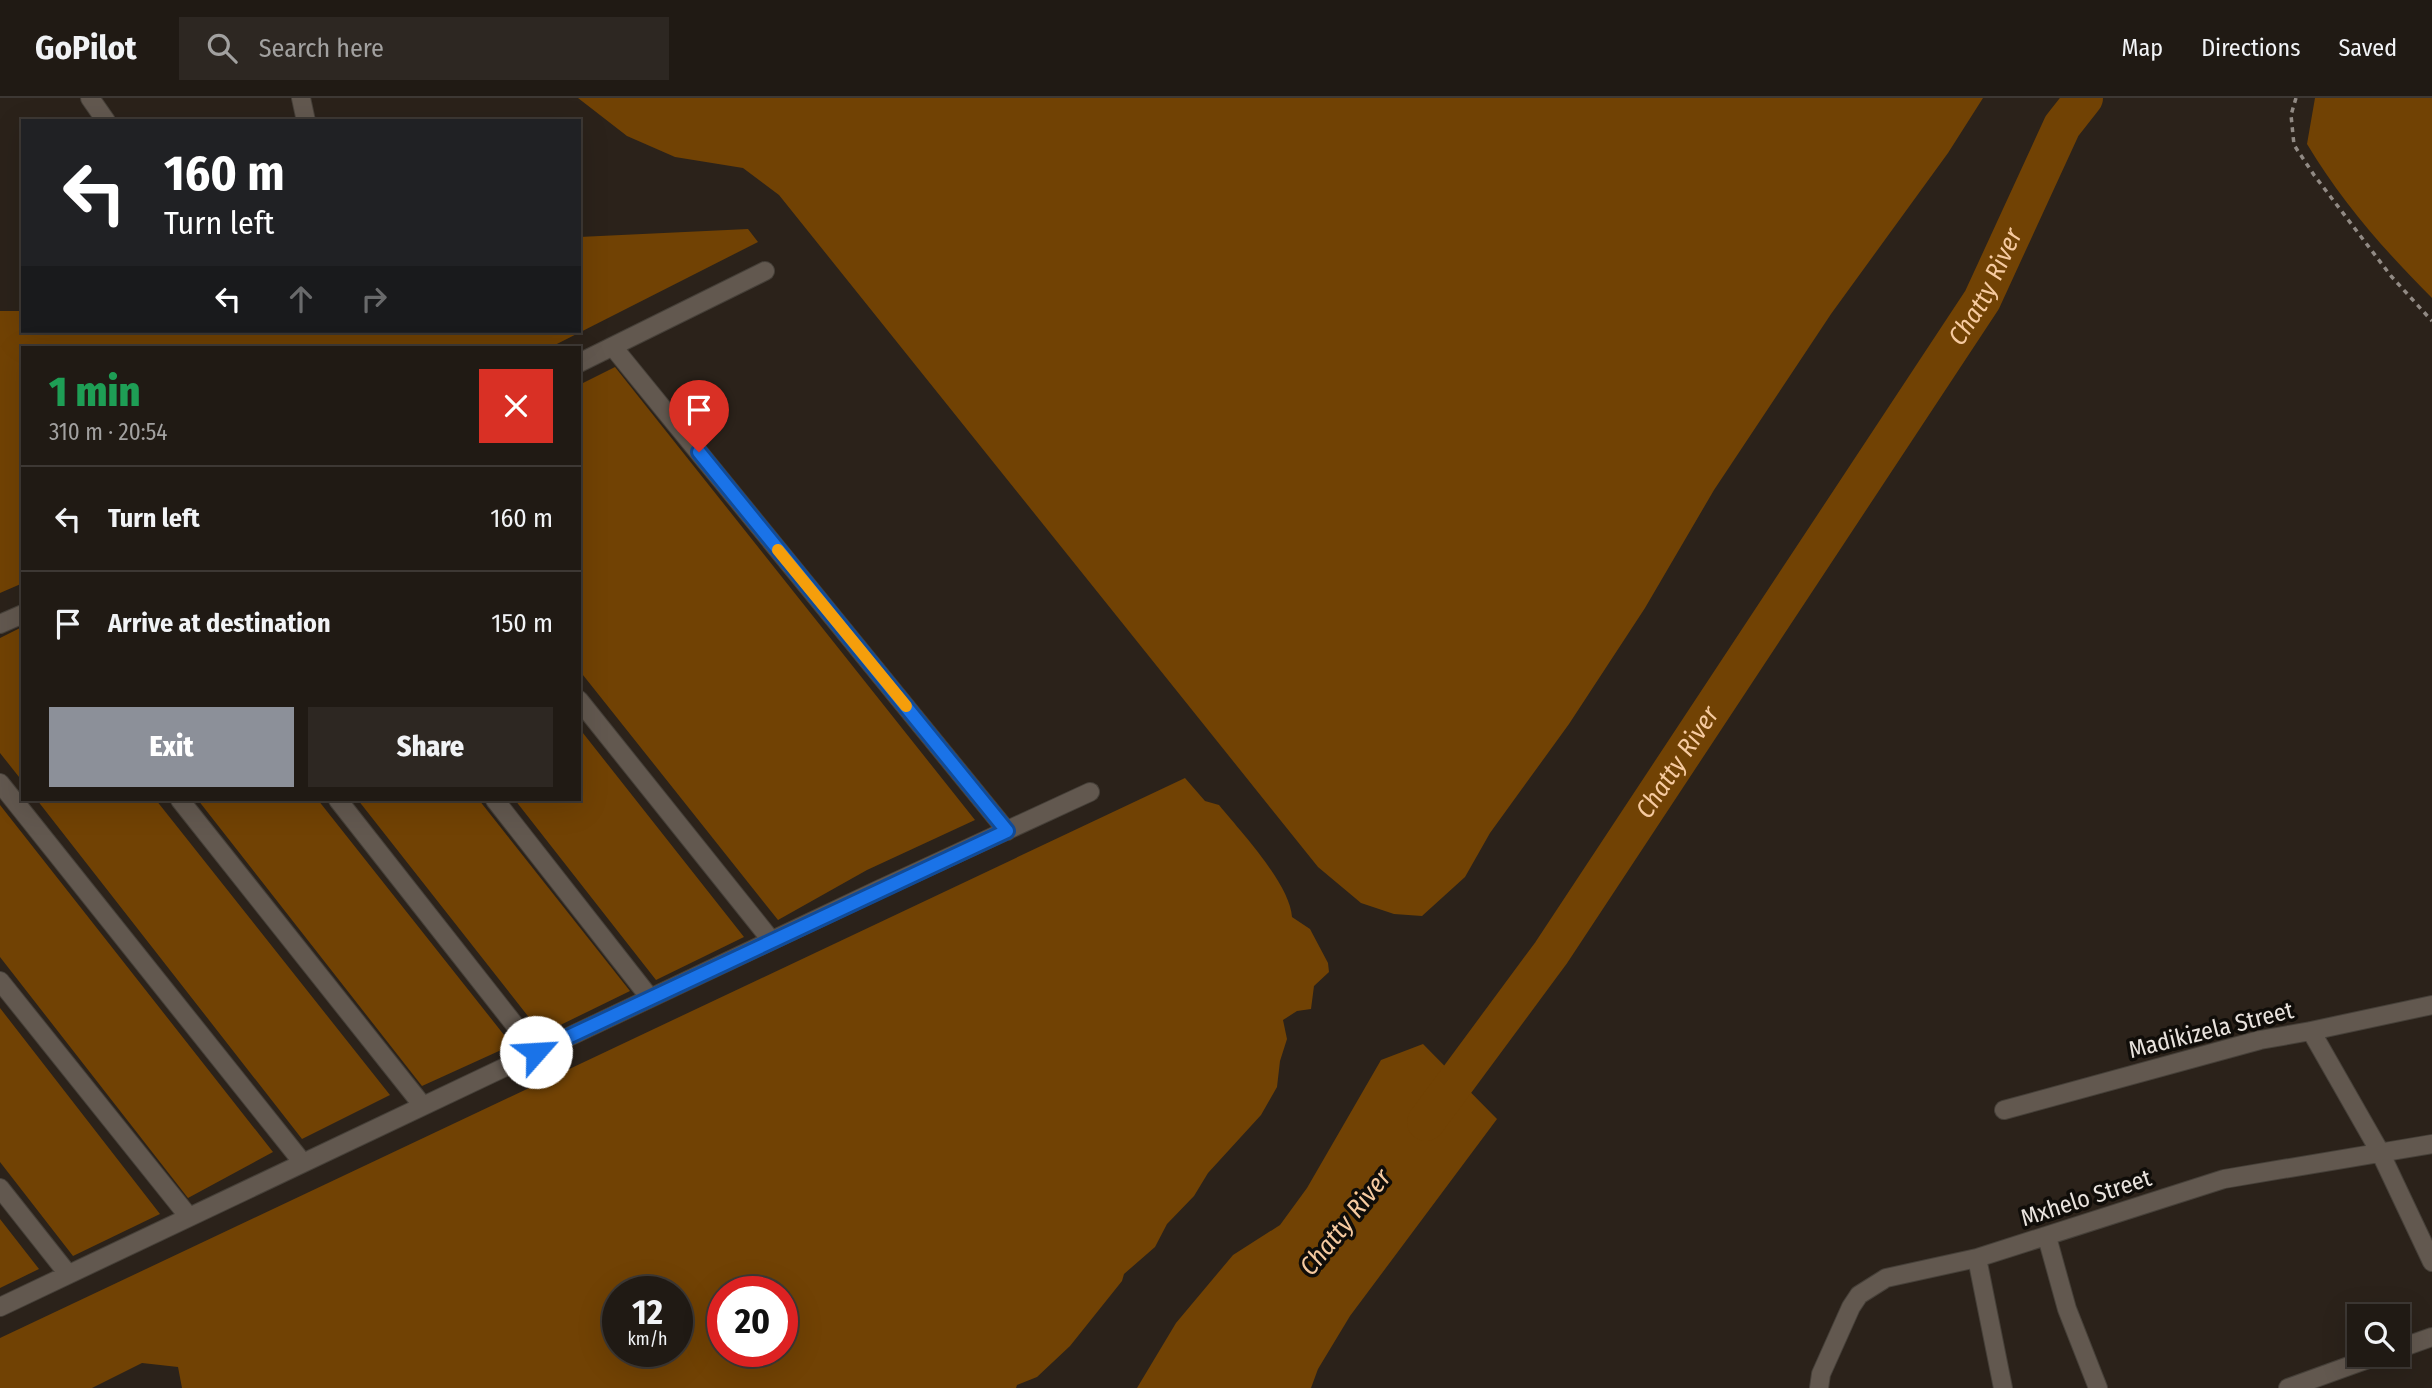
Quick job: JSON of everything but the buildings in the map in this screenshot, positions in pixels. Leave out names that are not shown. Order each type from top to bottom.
[{"type":"street","points":[[90,98],[105,119]]},
{"type":"street","points":[[301,98],[306,119]]},
{"type":"street","points":[[581,362],[765,271]]},
{"type":"street","points":[[614,347],[1007,831]]},
{"type":"street","points":[[0,624],[21,615]]},
{"type":"street","points":[[581,702],[771,940]]},
{"type":"street","points":[[0,783],[303,1163]]},
{"type":"street","points":[[0,1307],[771,940],[1090,792]]},
{"type":"street","points":[[181,801],[423,1106]]},
{"type":"street","points":[[339,801],[536,1052]]},
{"type":"street","points":[[496,801],[650,998]]},
{"type":"street","points":[[0,981],[189,1217]]},
{"type":"street","name":"Madikizela Street","points":[[2004,1110],[2260,1040],[2432,1005]]},
{"type":"street","points":[[2311,1031],[2380,1152],[2432,1262]]},
{"type":"street","name":"Mxhelo Street","points":[[1819,1388],[1821,1374],[1843,1322],[1859,1295],[1886,1278],[1977,1258],[2224,1179],[2432,1144]]},
{"type":"street","points":[[0,1188],[68,1274]]},
{"type":"street","points":[[2048,1237],[2067,1309],[2098,1388]]},
{"type":"street","points":[[1977,1258],[2003,1388]]},
{"type":"street","points":[[2410,1345],[2432,1337]]},
{"type":"street","points":[[2288,1388],[2347,1367]]},
{"type":"path","points":[[2296,98],[2291,115],[2294,145],[2391,276],[2432,321]]},
{"type":"water","points":[[578,98],[1983,98],[1948,153],[1831,314],[1714,490],[1645,608],[1569,724],[1490,833],[1465,877],[1422,916],[1394,914],[1361,903],[1318,867],[779,195],[743,168],[675,157],[627,136]]},
{"type":"water","points":[[2315,98],[2432,98],[2432,298],[2365,225],[2307,144]]},
{"type":"water","points":[[748,229],[758,242],[581,332],[581,237]]},
{"type":"water","points":[[0,311],[21,311],[21,333],[579,333],[553,346],[21,346],[21,584],[0,593]]},
{"type":"water","points":[[615,367],[975,820],[867,870],[778,920],[581,673],[581,384]]},
{"type":"water","points":[[21,629],[21,779],[0,753],[0,638]]},
{"type":"water","points":[[581,731],[744,937],[656,980],[516,801],[581,801]]},
{"type":"water","points":[[1185,778],[1205,801],[1219,805],[1263,859],[1283,889],[1292,917],[1310,929],[1328,963],[1329,972],[1314,986],[1311,1009],[1297,1011],[1283,1020],[1287,1039],[1280,1061],[1277,1087],[1261,1115],[1208,1173],[1194,1196],[1167,1224],[1155,1247],[1124,1274],[1122,1281],[1070,1346],[1037,1377],[1017,1385],[1016,1388],[182,1388],[178,1367],[142,1363],[92,1388],[0,1388],[0,1338]]},
{"type":"water","points":[[38,801],[157,801],[390,1095],[302,1139]]},
{"type":"water","points":[[199,801],[319,801],[512,1045],[422,1086]]},
{"type":"water","points":[[359,801],[480,801],[630,991],[542,1034]]},
{"type":"water","points":[[0,805],[273,1152],[188,1198],[0,957]]},
{"type":"water","points":[[0,1008],[160,1214],[73,1256],[0,1162]]},
{"type":"water","points":[[1423,1044],[1497,1119],[1350,1316],[1318,1369],[1311,1388],[1137,1388],[1176,1323],[1233,1255],[1280,1225],[1307,1188],[1381,1060]]},
{"type":"water","points":[[0,1219],[39,1269],[0,1288]]},
{"type":"waterway","name":"Chatty River","points":[[1426,1122],[1551,953],[1982,300],[2062,126],[2084,98]]},
{"type":"slow traffic","points":[[778,550],[906,706]]},
{"type":"route","points":[[536,1052],[1007,831],[699,452]]}]
